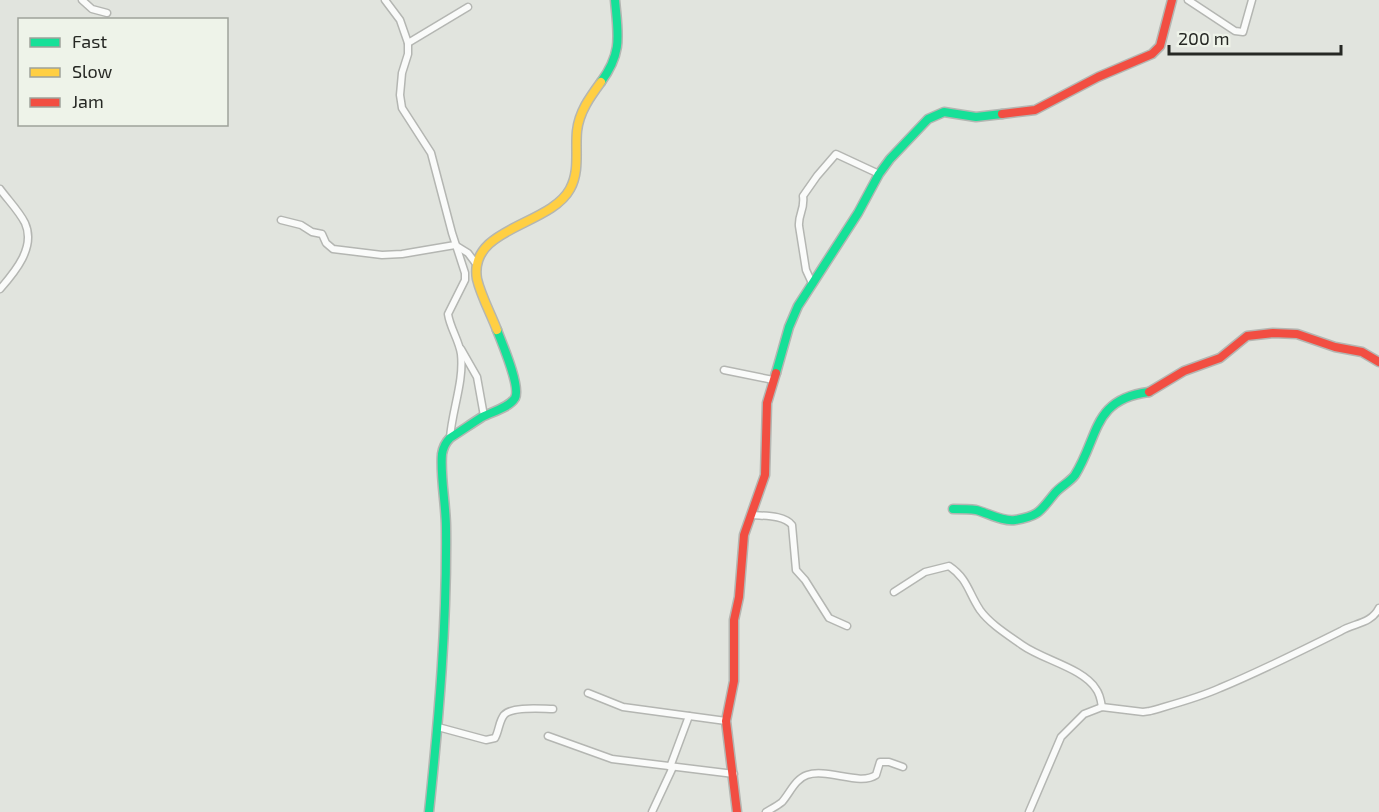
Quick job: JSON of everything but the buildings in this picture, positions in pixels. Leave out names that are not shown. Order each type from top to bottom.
[{"type":"street","points":[[82,0],[92,9],[107,14]]},
{"type":"street","points":[[385,0],[400,20],[408,43],[400,88],[402,108],[431,153],[465,276],[449,310],[448,318],[460,347],[477,377],[484,416]]},
{"type":"street","points":[[477,265],[489,243],[499,235],[548,213],[565,198],[572,187],[577,166],[579,119],[589,98],[611,68],[617,51],[619,40],[615,0]]},
{"type":"street","points":[[737,812],[726,721],[734,681],[734,620],[739,597],[744,535],[753,515],[765,475],[767,403],[789,327],[798,306],[858,213],[879,174],[928,118],[944,112],[975,117],[1035,110],[1119,66],[1150,55],[1156,51],[1164,35],[1172,0]]},
{"type":"street","points":[[1188,0],[1235,31],[1243,32],[1252,0]]},
{"type":"street","points":[[408,43],[468,7]]},
{"type":"street","points":[[812,283],[806,270],[799,226],[799,219],[805,204],[803,196],[836,153],[879,174]]},
{"type":"street","points":[[0,189],[20,215],[28,236],[25,254],[0,289]]},
{"type":"street","points":[[281,220],[322,234],[330,247],[342,251],[382,255],[402,254],[455,245],[468,253],[477,265],[480,287],[497,330],[516,393],[515,398],[509,404],[484,416],[450,438],[442,453],[448,574],[438,727],[429,812]]},
{"type":"street","points":[[953,509],[975,510],[1012,521],[1037,515],[1061,486],[1073,478],[1082,462],[1094,429],[1111,406],[1135,394],[1152,392],[1184,371],[1220,358],[1247,336],[1273,333],[1297,334],[1335,347],[1362,352],[1379,362]]},
{"type":"street","points":[[450,438],[461,367],[460,347]]},
{"type":"street","points":[[724,370],[773,381]]},
{"type":"street","points":[[753,515],[789,521],[796,570],[829,618],[847,626]]},
{"type":"street","points":[[894,592],[925,572],[949,566],[963,577],[979,609],[991,622],[1023,646],[1085,678],[1097,690],[1102,707]]},
{"type":"street","points":[[1029,812],[1061,737],[1084,714],[1102,707],[1143,712],[1209,693],[1306,650],[1350,626],[1367,621],[1379,608]]},
{"type":"street","points":[[588,693],[624,707],[726,721]]},
{"type":"street","points":[[438,727],[486,740],[495,738],[508,712],[520,709],[553,708]]},
{"type":"street","points":[[652,812],[689,716]]},
{"type":"street","points":[[548,736],[612,759],[734,774]]},
{"type":"street","points":[[766,812],[780,804],[796,783],[810,774],[822,772],[846,777],[872,778],[876,776],[880,762],[889,762],[903,767]]},
{"type":"traffic: fast","points":[[601,82],[616,52],[618,33],[615,0]]},
{"type":"traffic: fast","points":[[776,373],[789,327],[798,306],[890,159],[928,119],[944,112],[976,117],[1002,114]]},
{"type":"traffic: fast","points":[[429,812],[444,635],[446,528],[442,454],[450,438],[482,417],[509,404],[515,398],[513,375],[497,330]]},
{"type":"traffic: fast","points":[[953,509],[976,510],[1010,520],[1035,514],[1075,475],[1107,411],[1130,396],[1149,392]]},
{"type":"traffic: slow","points":[[497,330],[477,279],[478,262],[485,248],[497,237],[546,211],[560,201],[570,189],[576,168],[577,131],[580,117],[601,82]]},
{"type":"traffic: jam","points":[[1002,114],[1035,110],[1098,77],[1152,54],[1160,46],[1172,0]]},
{"type":"traffic: jam","points":[[1149,392],[1184,371],[1220,358],[1247,336],[1273,333],[1297,334],[1335,347],[1362,352],[1379,362]]},
{"type":"traffic: jam","points":[[737,812],[726,721],[734,681],[734,620],[739,597],[744,535],[765,475],[767,403],[776,373]]}]
